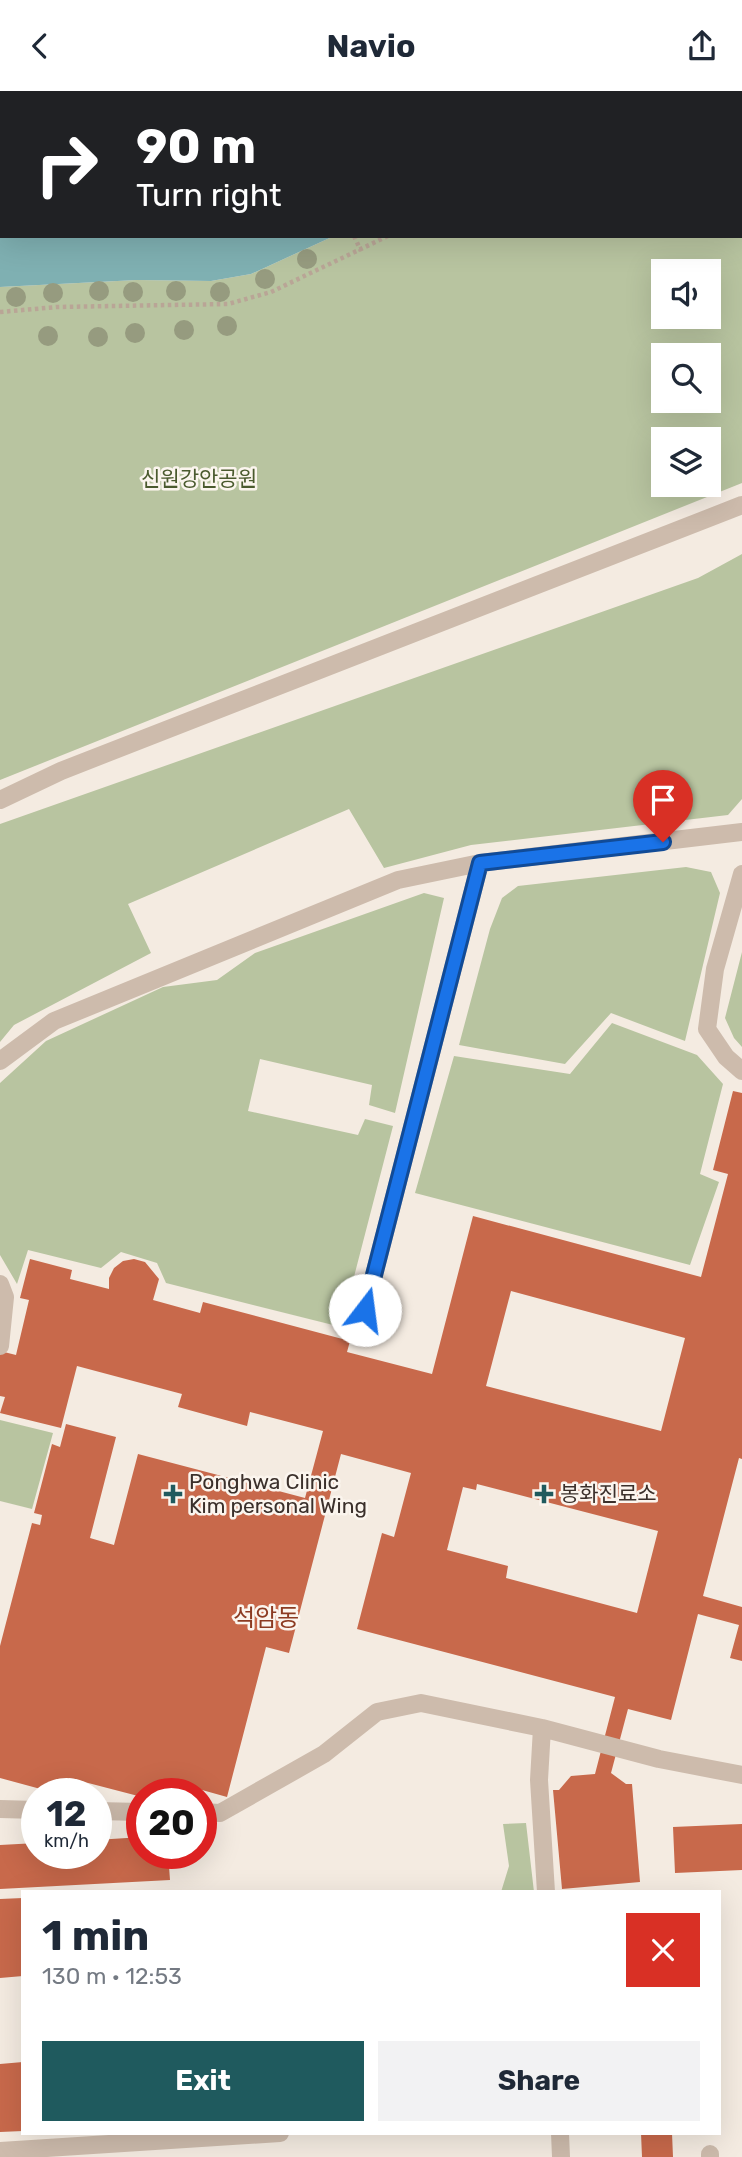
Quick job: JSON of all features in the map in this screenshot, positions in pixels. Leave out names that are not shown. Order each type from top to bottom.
[{"type":"street","points":[[0,800],[61,771],[742,505]]},
{"type":"street","points":[[0,1061],[54,1021],[398,880],[480,863],[742,832]]},
{"type":"street","points":[[365,1310],[480,863]]},
{"type":"street","points":[[742,874],[715,969],[707,1028],[726,1057],[742,1071]]},
{"type":"street","points":[[0,1284],[5,1297],[0,1346]]},
{"type":"street","points":[[217,1813],[312,1761],[377,1712],[421,1703],[542,1728],[659,1759],[742,1775]]},
{"type":"street","points":[[542,1728],[539,1780],[546,1890]]},
{"type":"street","points":[[0,1809],[21,1810]]},
{"type":"street","points":[[0,2151],[249,2135]]},
{"type":"street","points":[[560,2135],[561,2157]]},
{"type":"path","points":[[355,238],[360,251]]},
{"type":"path","points":[[0,312],[57,307],[228,304],[271,292],[384,238]]},
{"type":"green space","name":"신원강안공원","points":[[330,238],[742,238],[742,483],[721,491],[721,427],[651,427],[651,497],[707,497],[0,780],[0,287],[137,280],[211,281],[251,274]]},
{"type":"green space","points":[[742,554],[742,799],[728,815],[471,845],[384,868],[349,809],[128,904],[151,953],[14,1025],[0,1042],[0,824],[698,578]]},
{"type":"green space","points":[[686,867],[711,872],[720,893],[685,1041],[611,1013],[565,1064],[459,1045],[490,929],[502,898],[518,886]]},
{"type":"green space","points":[[424,893],[444,898],[395,1113],[369,1105],[372,1085],[260,1059],[248,1111],[358,1135],[365,1119],[393,1126],[341,1327],[166,1283],[157,1263],[121,1252],[101,1268],[28,1250],[17,1284],[0,1255],[0,1083],[46,1041],[163,987],[217,980],[255,953]]},
{"type":"green space","points":[[742,952],[742,1047],[734,1038],[725,1018]]},
{"type":"green space","points":[[612,1023],[697,1055],[723,1084],[700,1174],[719,1182],[690,1265],[415,1193],[454,1056],[570,1074]]},
{"type":"green space","points":[[0,1420],[53,1433],[32,1509],[0,1501]]},
{"type":"green space","points":[[526,1823],[534,1890],[502,1890],[509,1866],[503,1824]]},
{"type":"water","points":[[0,238],[330,238],[251,274],[211,281],[137,280],[0,287]]},
{"type":"building","points":[[733,1091],[742,1093],[742,1459],[739,1458],[703,1596],[742,1607],[742,1661],[730,1658],[739,1625],[698,1614],[671,1720],[628,1709],[611,1773],[626,1784],[632,1784],[640,1882],[562,1889],[553,1790],[559,1790],[571,1776],[595,1774],[615,1697],[357,1629],[382,1533],[394,1537],[411,1473],[341,1454],[289,1653],[266,1647],[227,1797],[217,1794],[217,1778],[126,1778],[126,1793],[112,1789],[112,1778],[21,1778],[21,1784],[0,1778],[0,1646],[32,1523],[40,1525],[42,1515],[34,1513],[52,1444],[60,1447],[66,1424],[116,1437],[90,1538],[114,1545],[138,1454],[305,1498],[323,1431],[250,1412],[247,1426],[178,1407],[182,1394],[77,1366],[61,1428],[0,1413],[5,1397],[0,1396],[0,1351],[16,1355],[29,1300],[20,1298],[30,1259],[72,1270],[70,1279],[109,1289],[109,1278],[114,1268],[123,1261],[134,1259],[145,1262],[159,1279],[153,1300],[200,1313],[203,1302],[350,1341],[347,1352],[432,1374],[473,1216],[701,1277],[728,1174],[713,1170]],"holes":[[[511,1291],[685,1338],[661,1431],[486,1386]],[[477,1484],[658,1531],[637,1613],[506,1578],[508,1566],[447,1550],[463,1487],[476,1490]]]},
{"type":"building","points":[[742,1824],[742,1870],[675,1873],[673,1827]]},
{"type":"building","points":[[126,1838],[126,1869],[169,1869],[170,1880],[0,1889],[0,1845],[21,1844],[21,1869],[112,1869],[112,1839]]},
{"type":"building","points":[[21,1898],[21,1976],[0,1978],[0,1899]]},
{"type":"building","points":[[21,2062],[21,2131],[0,2132],[0,2064]]},
{"type":"building","points":[[641,2135],[672,2135],[673,2157],[642,2157]]},
{"type":"place","name":"Ponghwa Clinic Kim personal Wing","points":[[173,1494]]},
{"type":"place","name":"봉화진료소","points":[[544,1494]]},
{"type":"district","name":"석암동","points":[[266,1618]]},
{"type":"route","points":[[365,1310],[480,863],[663,842]]}]
